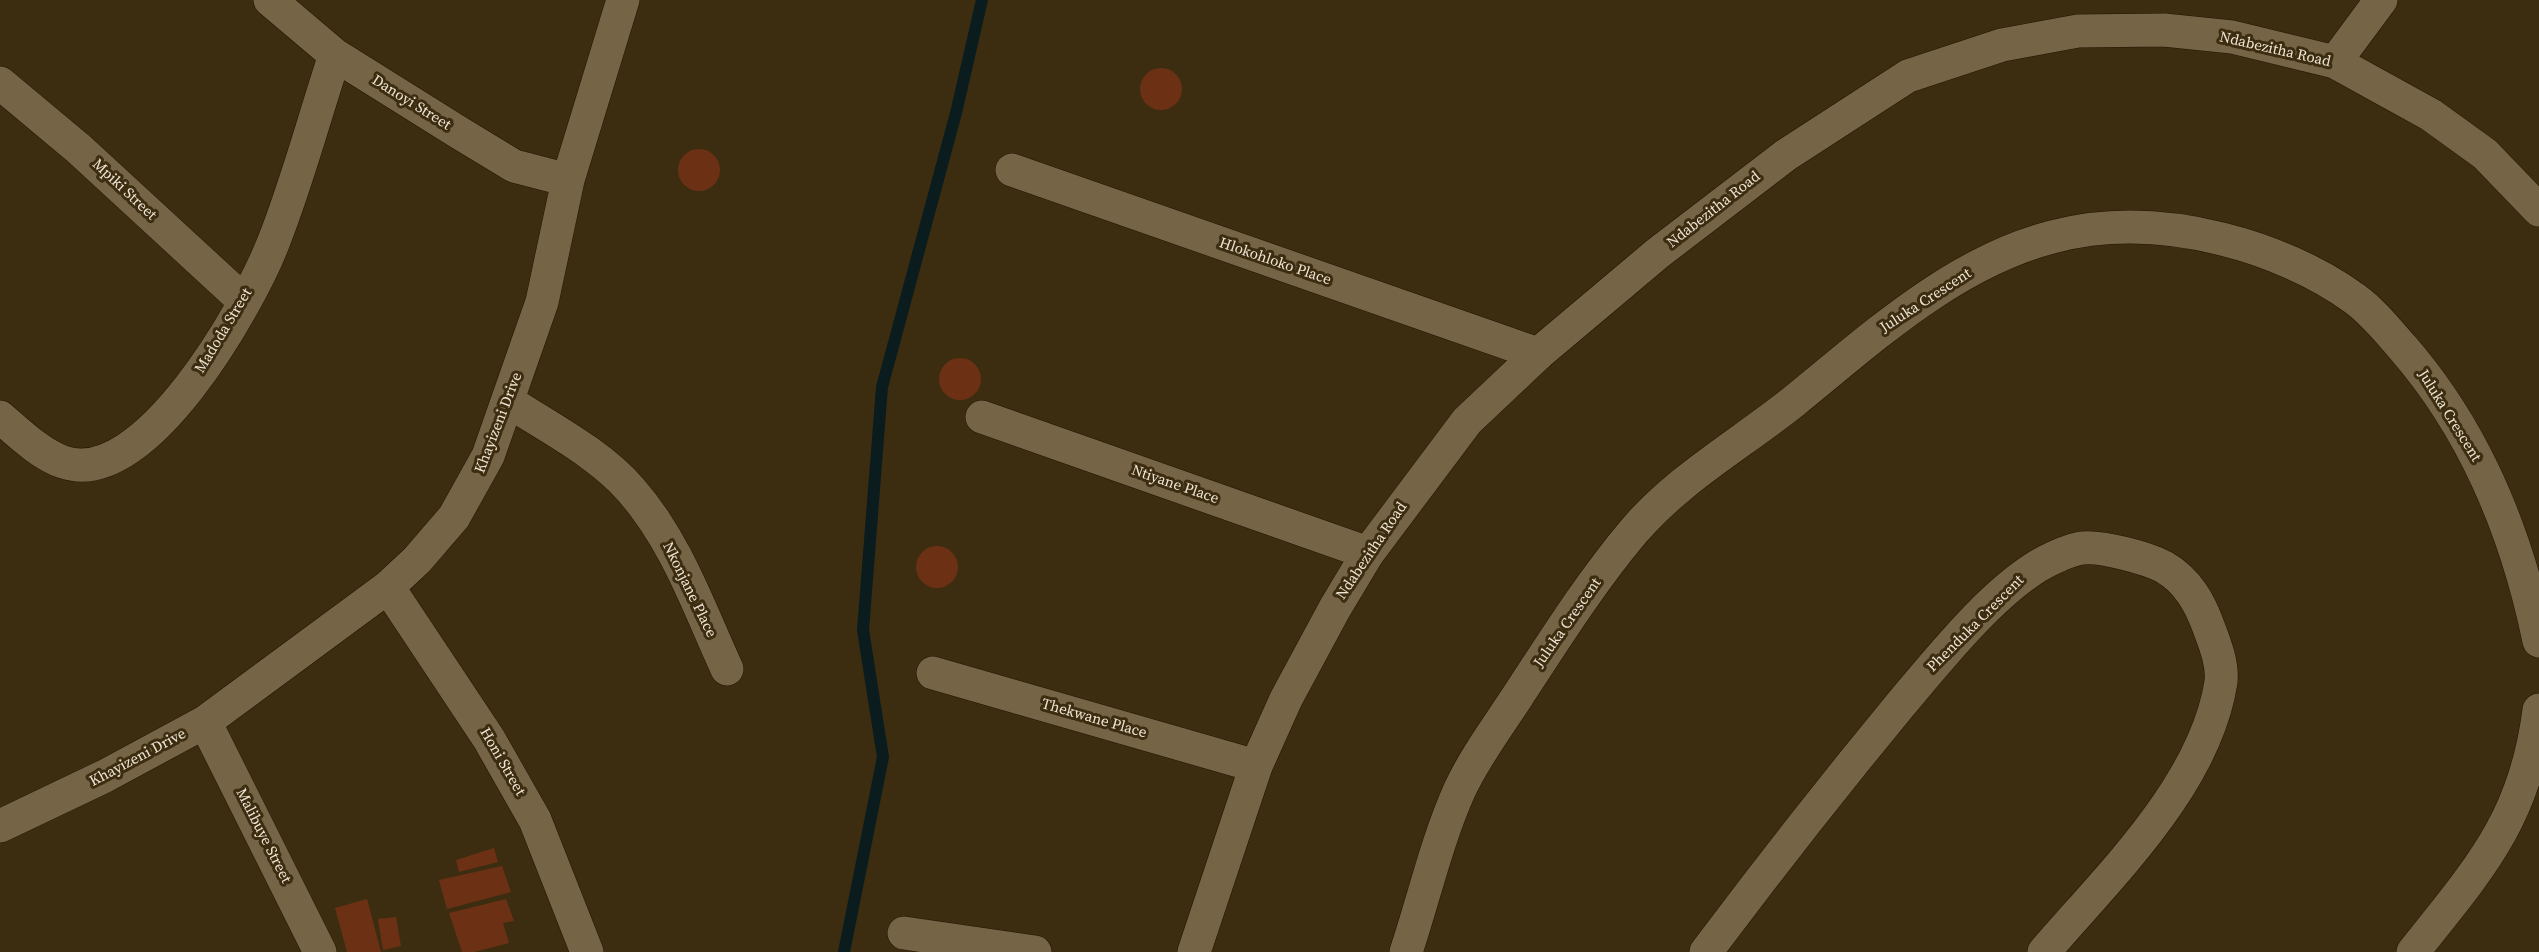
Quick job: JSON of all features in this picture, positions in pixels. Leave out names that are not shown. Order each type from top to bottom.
[{"type":"street","name":"Danoyi Street","points":[[270,0],[335,55],[514,166],[568,180]]},
{"type":"street","name":"Khayizeni Drive","points":[[0,826],[105,776],[205,722],[388,587],[417,560],[454,517],[477,480],[508,401],[542,302],[568,180],[623,0]]},
{"type":"street","points":[[2335,62],[2381,0]]},
{"type":"street","name":"Ndabezitha Road","points":[[1194,952],[1256,766],[1286,699],[1335,608],[1368,553],[1467,421],[1538,354],[1658,253],[1786,155],[1908,76],[2002,45],[2078,31],[2164,30],[2232,37],[2335,62],[2431,115],[2485,154],[2539,210]]},
{"type":"street","name":"Madoda Street","points":[[0,417],[41,450],[64,463],[84,464],[103,460],[130,448],[163,419],[195,379],[244,301],[272,246],[335,55]]},
{"type":"street","name":"Mpiki Street","points":[[0,83],[80,149],[244,301]]},
{"type":"street","name":"Hlokohloko Place","points":[[1012,170],[1538,354]]},
{"type":"street","name":"Juluka Crescent","points":[[1406,952],[1460,789],[1479,754],[1564,624],[1631,534],[1657,506],[1701,468],[1774,417],[1892,320],[1972,270],[2019,248],[2052,237],[2102,228],[2155,226],[2199,233],[2250,246],[2302,269],[2354,298],[2377,318],[2428,377],[2473,450],[2512,536],[2527,585],[2539,641]]},
{"type":"street","name":"Nkonjane Place","points":[[508,401],[594,458],[631,490],[677,558],[727,669]]},
{"type":"street","name":"Ntiyane Place","points":[[982,417],[1368,553]]},
{"type":"street","name":"Phenduka Crescent","points":[[1706,952],[1813,810],[1937,661],[2021,576],[2049,560],[2084,548],[2120,553],[2163,567],[2188,586],[2202,610],[2217,648],[2222,679],[2210,724],[2197,756],[2175,790],[2135,846],[2044,952]]},
{"type":"street","name":"Honi Street","points":[[388,587],[489,739],[536,820],[587,952]]},
{"type":"street","name":"Thekwane Place","points":[[933,673],[1256,766]]},
{"type":"street","points":[[2413,952],[2488,855],[2510,818],[2527,775],[2539,710]]},
{"type":"street","name":"Malibuye Street","points":[[205,722],[320,952]]},
{"type":"street","points":[[904,933],[1035,952]]},
{"type":"building","points":[[1161,68],[1176,74],[1182,89],[1176,104],[1161,110],[1146,104],[1140,89],[1146,74]]},
{"type":"building","points":[[699,149],[714,155],[720,170],[714,185],[699,191],[684,185],[678,170],[684,155]]},
{"type":"building","points":[[960,358],[975,364],[981,379],[975,394],[960,400],[945,394],[939,379],[945,364]]},
{"type":"building","points":[[937,546],[952,552],[958,567],[952,582],[937,588],[922,582],[916,567],[922,552]]},
{"type":"building","points":[[494,848],[498,862],[459,872],[456,860]]},
{"type":"building","points":[[502,866],[511,892],[447,909],[439,880]]},
{"type":"building","points":[[367,899],[381,952],[347,952],[335,908]]},
{"type":"building","points":[[506,899],[514,921],[503,923],[509,943],[474,952],[462,952],[449,913]]},
{"type":"building","points":[[396,917],[401,946],[383,950],[378,919]]},
{"type":"waterway","points":[[844,952],[883,757],[863,630],[882,387],[956,113],[982,0]]}]
